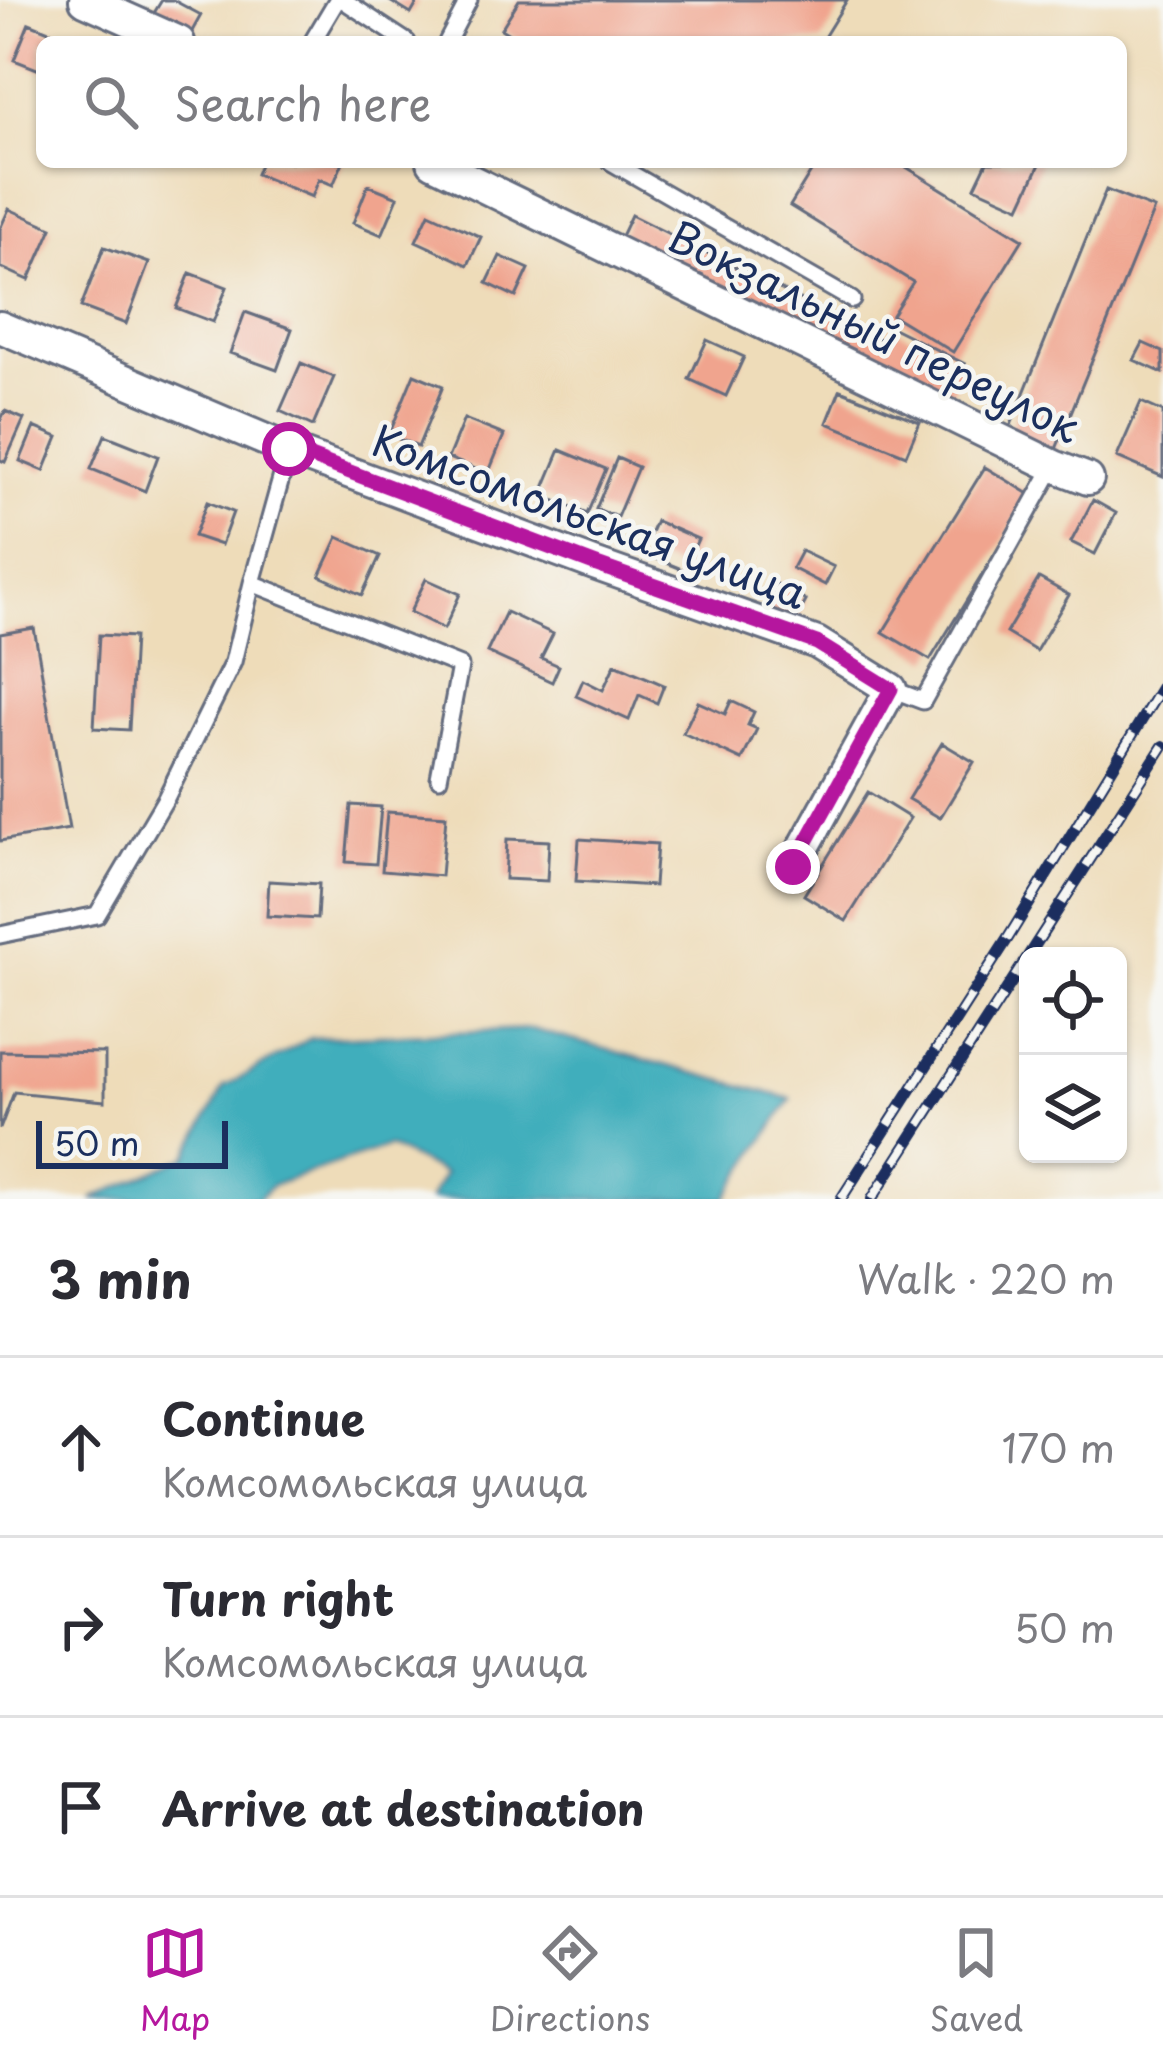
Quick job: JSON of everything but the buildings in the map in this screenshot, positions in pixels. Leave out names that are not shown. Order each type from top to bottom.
[{"type":"street","points":[[94,2],[166,36]]},
{"type":"street","name":"Вокзальный переулок","points":[[445,168],[1088,479]]},
{"type":"street","name":"Комсомольская улица","points":[[0,326],[289,449],[817,643],[891,689]]},
{"type":"street","points":[[793,867],[891,689]]},
{"type":"lane","points":[[316,36],[340,0],[397,36]]},
{"type":"lane","points":[[450,36],[469,0]]},
{"type":"lane","points":[[621,168],[852,300]]},
{"type":"lane","points":[[0,935],[97,915],[166,798],[233,662],[289,449]]},
{"type":"lane","points":[[891,689],[923,701],[1054,466]]},
{"type":"lane","points":[[252,583],[460,666],[439,778]]},
{"type":"water","points":[[531,1029],[791,1099],[725,1199],[430,1199],[444,1174],[388,1146],[273,1185],[258,1199],[92,1199],[187,1156],[224,1087],[311,1038]]},
{"type":"railway","points":[[841,1199],[1163,685]]},
{"type":"railway","points":[[872,1199],[1163,746]]},
{"type":"route","points":[[289,449],[817,643],[891,689],[793,867]]}]
